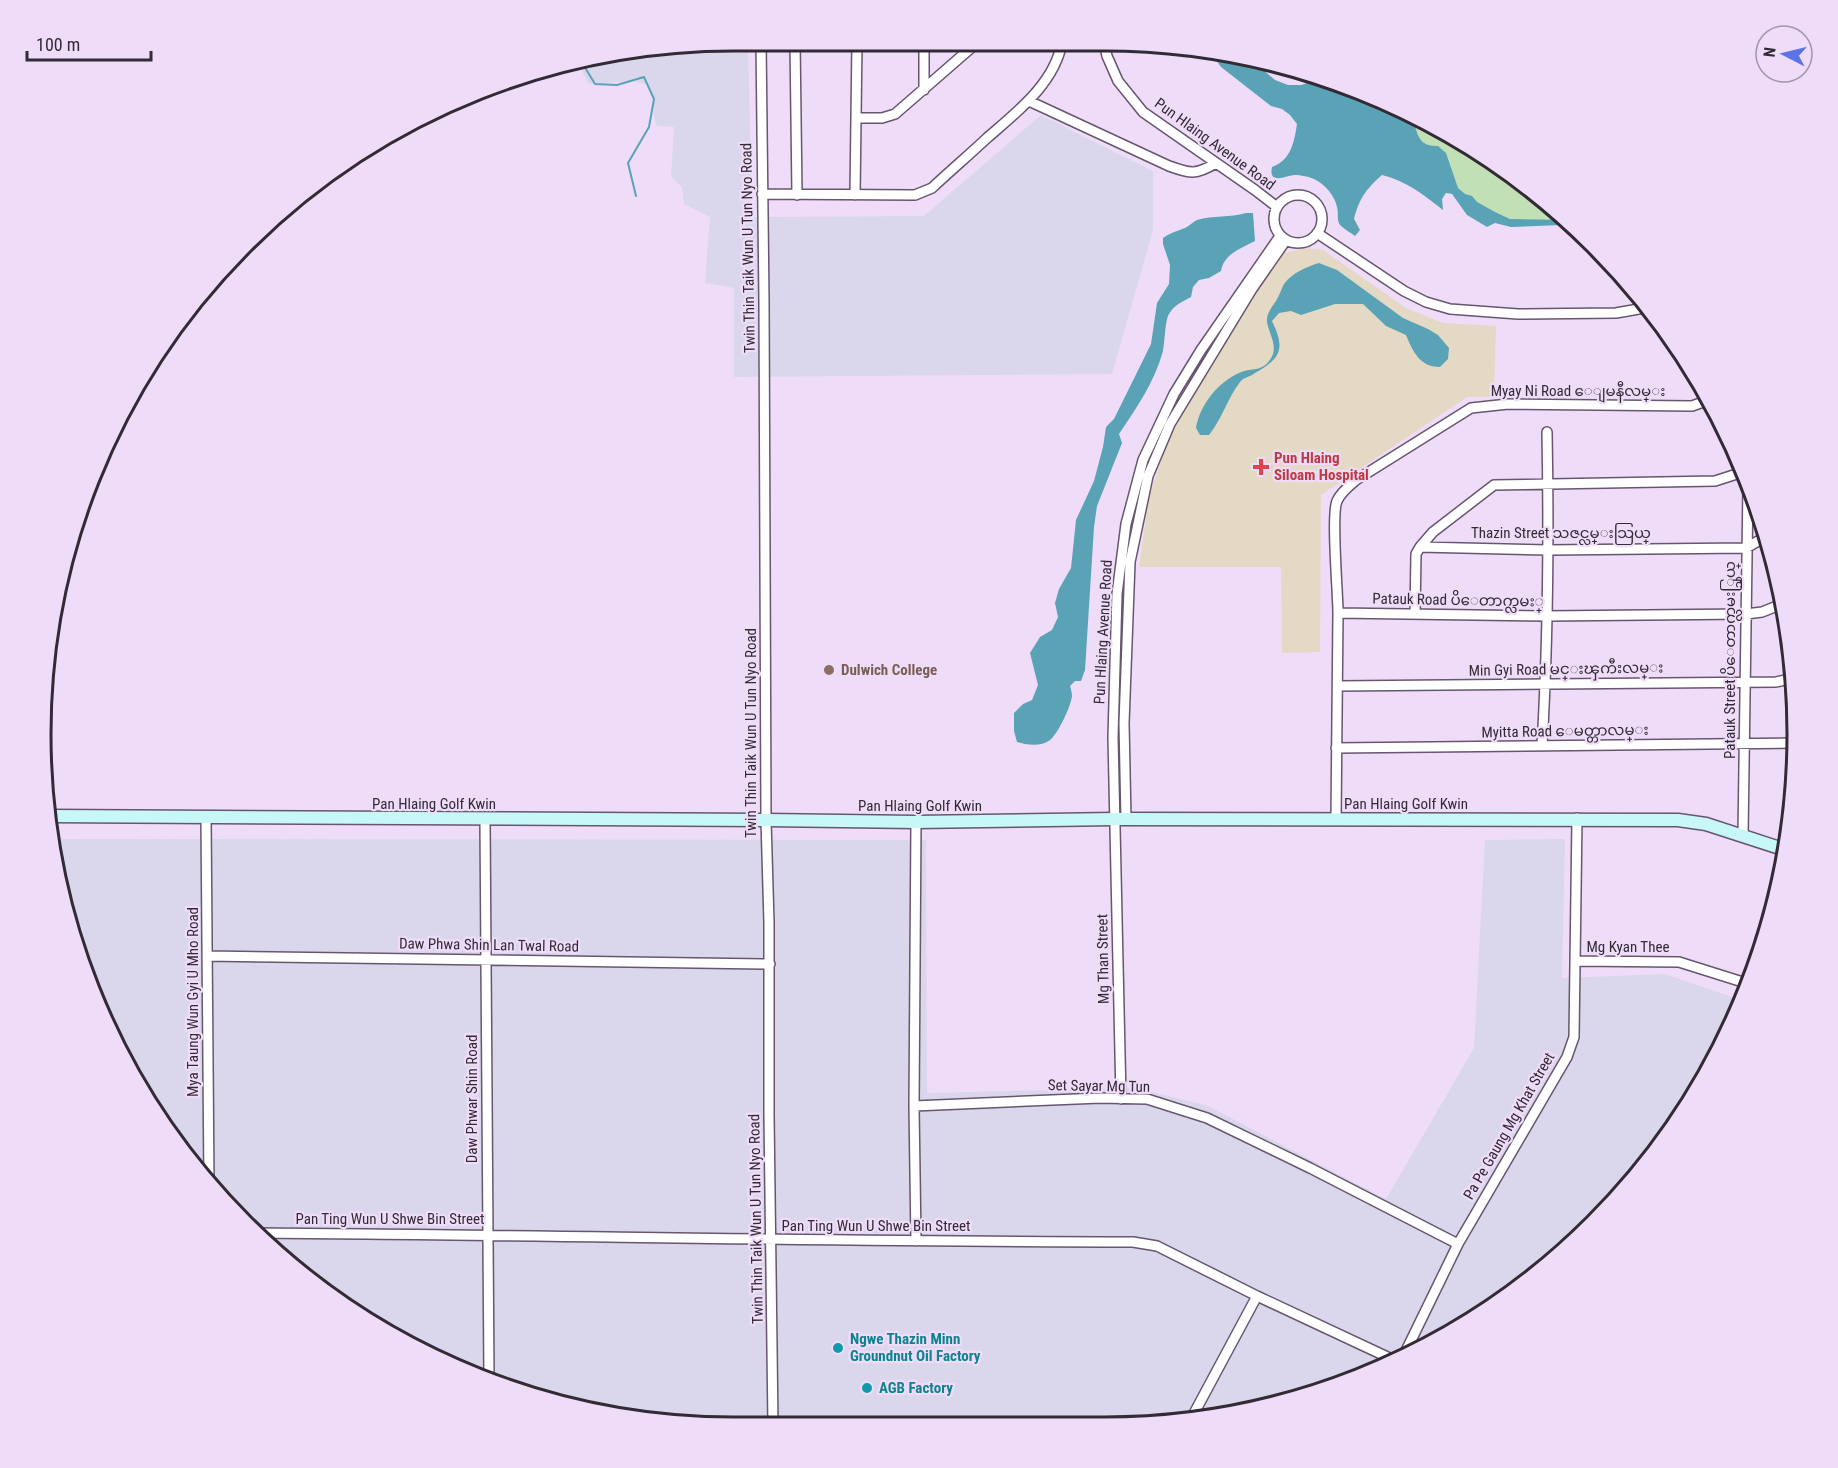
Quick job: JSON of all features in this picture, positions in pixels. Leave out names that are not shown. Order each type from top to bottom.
[{"type":"street","name":"Twin Thin Taik Wun U Tun Nyo Road","points":[[761,51],[773,1417]]},
{"type":"street","points":[[795,51],[797,195]]},
{"type":"street","points":[[855,195],[857,51]]},
{"type":"street","points":[[924,51],[924,90]]},
{"type":"street","points":[[856,118],[882,118],[895,114],[968,51]]},
{"type":"street","points":[[762,194],[915,195],[932,188],[1029,101],[1048,75],[1060,51]]},
{"type":"street","name":"Pun Hlaing Avenue Road","points":[[1106,51],[1118,81],[1143,112],[1277,207]]},
{"type":"street","points":[[1029,101],[1158,162],[1188,173],[1203,171],[1216,163]]},
{"type":"street","points":[[1295,194],[1309,197],[1319,206],[1322,214],[1317,233],[1310,240],[1302,243],[1294,243],[1283,238],[1273,223],[1274,212],[1279,203],[1295,194]]},
{"type":"street","points":[[1317,233],[1404,291],[1426,302],[1450,309],[1518,314],[1606,313],[1638,309]]},
{"type":"street","name":"Pun Hlaing Avenue Road","points":[[1120,819],[1130,562],[1148,476],[1170,424],[1283,238]]},
{"type":"street","name":"Myay Ni Road ေျမနီလမ္း","points":[[1338,613],[1336,502],[1346,488],[1356,480],[1471,408],[1508,404],[1692,406],[1701,404]]},
{"type":"street","points":[[1542,746],[1549,550],[1547,432]]},
{"type":"street","points":[[1415,614],[1416,554],[1420,547],[1433,532],[1494,485],[1715,481],[1736,474]]},
{"type":"street","name":"Patauk Street ပိေတာက္လမး္သြယ္","points":[[1743,836],[1747,505]]},
{"type":"street","name":"Thazin Street သဇင္လမ္းသြယ္","points":[[1420,547],[1549,550],[1746,548],[1759,541]]},
{"type":"street","name":"Patauk Road ပိေတာက္လမး္","points":[[1338,613],[1546,616],[1746,614],[1762,612],[1775,607]]},
{"type":"street","points":[[1336,820],[1338,613]]},
{"type":"street","name":"Min Gyi Road မင္းၾကီးလမ္း","points":[[1338,686],[1776,682],[1785,680]]},
{"type":"street","name":"Myitta Road ေမတ္တာလမ္း","points":[[1336,748],[1787,743]]},
{"type":"street","name":"Pan Hlaing Golf Kwin","points":[[56,816],[916,822],[1120,819],[1678,819],[1706,824],[1777,847]]},
{"type":"street","name":"Mya Taung Wun Gyi U Mho Road","points":[[206,817],[209,1170]]},
{"type":"street","name":"Pa Pe Gaung Mg Khat Street","points":[[1409,1346],[1458,1244],[1568,1057],[1574,1037],[1577,818]]},
{"type":"street","name":"Daw Phwar Shin Road","points":[[484,819],[489,1371]]},
{"type":"street","name":"Mg Than Street","points":[[1120,819],[1121,1099]]},
{"type":"street","points":[[916,822],[914,1106],[916,1241]]},
{"type":"street","name":"Daw Phwa Shin Lan Twal Road","points":[[207,956],[770,964]]},
{"type":"street","name":"Mg Kyan Thee","points":[[1575,961],[1679,962],[1740,981]]},
{"type":"street","name":"Set Sayar Mg Tun","points":[[914,1106],[1147,1099],[1206,1118],[1458,1244]]},
{"type":"street","name":"Pan Ting Wun U Shwe Bin Street","points":[[268,1233],[1132,1242],[1157,1246],[1384,1356]]},
{"type":"street","points":[[1196,1411],[1257,1296]]},
{"type":"shaded area","points":[[748,51],[752,217],[924,216],[1041,115],[1153,171],[1153,230],[1112,374],[734,377],[734,288],[705,283],[710,217],[684,204],[682,187],[671,177],[674,127],[657,126],[652,91],[649,86],[635,81],[589,84],[583,68],[645,57],[689,52]]},
{"type":"shaded area","name":"Pun Hlaing Siloam Hospital","points":[[1305,248],[1323,250],[1406,308],[1443,323],[1496,326],[1494,397],[1467,397],[1321,495],[1320,652],[1282,653],[1281,567],[1139,567],[1149,497],[1168,440],[1187,403],[1281,254]]},
{"type":"shaded area","points":[[60,839],[926,840],[927,1093],[1135,1088],[1206,1105],[1386,1199],[1474,1048],[1485,840],[1565,839],[1562,978],[1665,974],[1734,998],[1717,1036],[1672,1113],[1618,1184],[1554,1248],[1483,1302],[1406,1347],[1324,1381],[1281,1394],[1237,1404],[1149,1416],[689,1416],[601,1404],[557,1394],[473,1365],[432,1347],[392,1325],[318,1276],[284,1248],[220,1184],[192,1150],[166,1113],[121,1036],[87,954],[74,911]]},
{"type":"green space","points":[[1398,117],[1483,166],[1520,192],[1558,224],[1513,223],[1392,158]]},
{"type":"water","points":[[1217,61],[1263,70],[1275,80],[1288,85],[1309,83],[1406,121],[1415,126],[1419,137],[1425,144],[1438,146],[1446,153],[1458,188],[1465,194],[1510,219],[1554,220],[1559,225],[1511,227],[1495,223],[1487,227],[1467,215],[1452,194],[1446,193],[1442,199],[1443,210],[1414,189],[1382,175],[1367,190],[1358,206],[1354,219],[1360,230],[1355,236],[1340,225],[1334,199],[1322,184],[1312,178],[1302,176],[1275,178],[1273,176],[1272,167],[1284,160],[1290,150],[1297,124],[1282,109],[1271,106],[1221,67]]},
{"type":"water","points":[[1253,213],[1255,241],[1229,256],[1221,271],[1209,278],[1199,280],[1193,287],[1191,297],[1171,311],[1167,321],[1163,351],[1155,374],[1119,434],[1122,443],[1097,506],[1085,670],[1081,681],[1075,681],[1070,686],[1072,696],[1069,706],[1060,726],[1050,740],[1029,745],[1017,742],[1014,731],[1014,713],[1023,704],[1032,700],[1038,685],[1030,653],[1040,637],[1052,630],[1058,617],[1055,603],[1059,589],[1071,568],[1076,520],[1094,481],[1106,427],[1114,419],[1151,344],[1157,303],[1169,284],[1170,265],[1163,238],[1197,220]]},
{"type":"water","points":[[1319,263],[1337,270],[1403,318],[1438,335],[1449,348],[1448,359],[1440,367],[1422,361],[1406,335],[1386,326],[1363,304],[1335,304],[1301,315],[1291,311],[1279,313],[1272,321],[1279,338],[1276,357],[1264,368],[1242,380],[1209,435],[1200,435],[1196,428],[1198,419],[1219,386],[1244,371],[1264,366],[1272,356],[1274,346],[1267,319],[1284,284],[1300,271]]},
{"type":"waterway","points":[[585,68],[595,84],[617,85],[644,77],[654,99],[649,127],[628,163],[636,196]]},
{"type":"place","name":"Pun Hlaing Siloam Hospital","points":[[1261,467]]},
{"type":"place","name":"Dulwich College","points":[[829,670]]},
{"type":"place","name":"Ngwe Thazin Minn Groundnut Oil Factory","points":[[838,1348]]},
{"type":"place","name":"AGB Factory","points":[[867,1388]]}]
